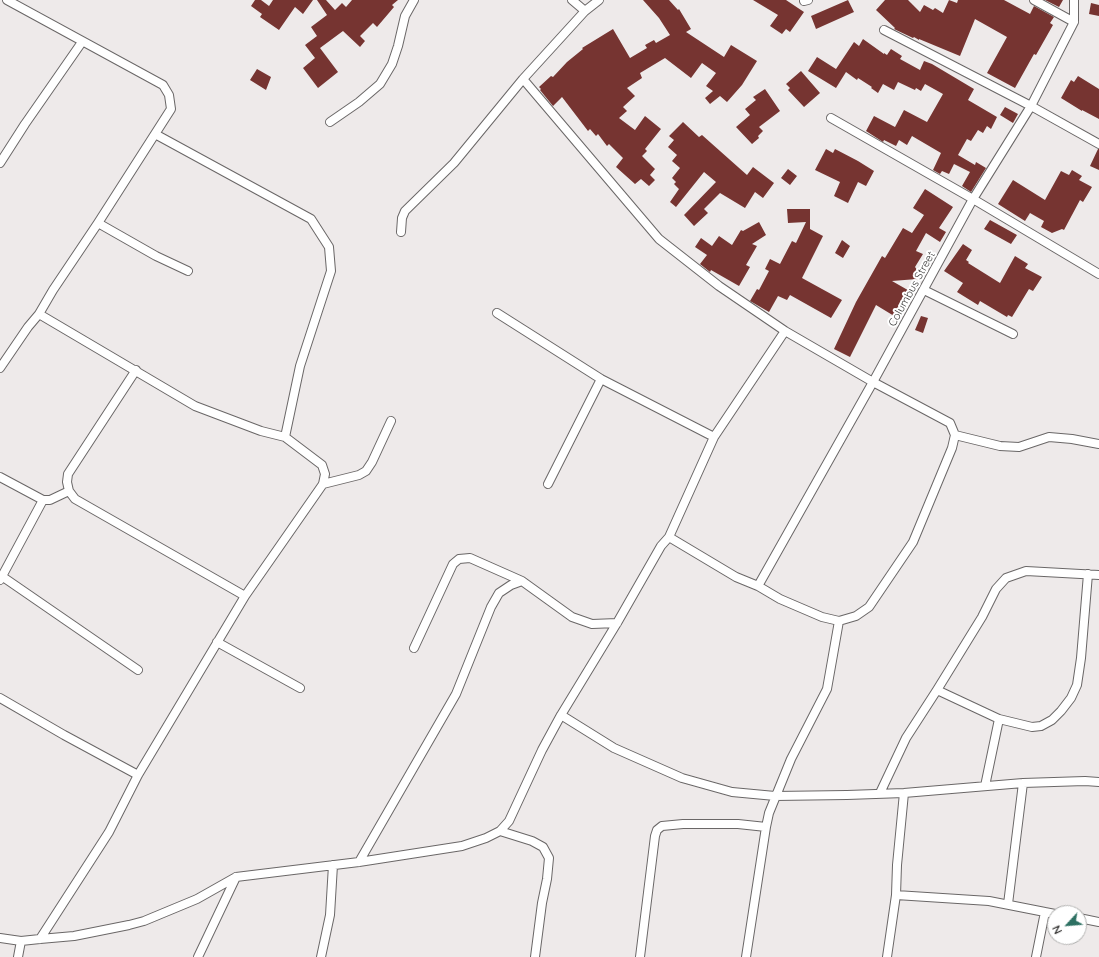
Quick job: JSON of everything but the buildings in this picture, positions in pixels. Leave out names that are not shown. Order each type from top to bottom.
[{"type":"street","points":[[0,368],[28,327],[39,314],[53,290],[171,109],[169,95],[163,85],[82,42],[39,16],[8,0]]},
{"type":"street","points":[[330,122],[359,102],[380,84],[392,64],[405,16],[414,0]]},
{"type":"street","points":[[572,0],[585,11]]},
{"type":"street","points":[[401,232],[402,218],[406,211],[454,163],[523,79],[585,11],[599,0]]},
{"type":"street","points":[[1034,0],[1074,22]]},
{"type":"street","name":"Columbus Street","points":[[758,586],[873,382],[973,199],[1031,106],[1074,22],[1074,0]]},
{"type":"street","points":[[884,30],[1031,106],[1099,144]]},
{"type":"street","points":[[0,163],[82,42]]},
{"type":"street","points":[[523,79],[659,239],[719,286],[785,331],[873,382],[950,423],[955,435],[952,448],[913,542],[869,607],[856,616],[839,621],[822,617],[780,599],[758,586],[736,577],[669,537]]},
{"type":"street","points":[[832,118],[1099,274]]},
{"type":"street","points":[[156,134],[311,219],[330,247],[331,271],[300,366],[285,437]]},
{"type":"street","points":[[98,223],[150,252],[188,270]]},
{"type":"street","points":[[924,290],[1013,334]]},
{"type":"street","points":[[497,313],[601,379],[714,437]]},
{"type":"street","points":[[39,314],[195,406],[261,431],[285,437],[322,465],[325,474],[323,484],[245,596],[138,775],[109,832],[40,939]]},
{"type":"street","points":[[0,938],[21,941],[74,936],[144,921],[210,892],[236,877],[359,862],[462,846],[486,838],[500,831],[509,821],[542,750],[561,715],[617,623],[661,546],[669,537],[714,437],[785,331]]},
{"type":"street","points":[[136,370],[68,474],[67,482],[69,491],[75,499],[245,596]]},
{"type":"street","points":[[548,484],[601,379]]},
{"type":"street","points":[[323,484],[359,475],[366,470],[372,462],[391,421]]},
{"type":"street","points":[[955,435],[1000,446],[1019,447],[1049,437],[1072,438],[1099,444]]},
{"type":"street","points":[[0,477],[43,500],[50,500],[69,491]]},
{"type":"street","points":[[43,500],[1,578],[138,670]]},
{"type":"street","points":[[414,648],[453,564],[459,559],[470,558],[522,581],[572,617],[592,624],[617,623]]},
{"type":"street","points":[[880,793],[906,738],[982,617],[996,589],[1006,578],[1026,571],[1099,575]]},
{"type":"street","points":[[937,690],[999,719],[1032,727],[1041,726],[1052,720],[1071,698],[1077,685],[1081,658],[1088,574]]},
{"type":"street","points":[[359,862],[456,694],[491,607],[499,593],[511,585],[522,581]]},
{"type":"street","points":[[746,957],[768,813],[791,759],[827,689],[839,621]]},
{"type":"street","points":[[217,642],[300,688]]},
{"type":"street","points":[[0,698],[138,775]]},
{"type":"street","points":[[561,715],[614,748],[682,778],[732,792],[775,796],[847,795],[904,793],[1023,783],[1099,782]]},
{"type":"street","points":[[985,786],[999,719]]},
{"type":"street","points":[[1008,904],[1023,783]]},
{"type":"street","points":[[887,957],[896,895],[897,865],[904,793]]},
{"type":"street","points":[[640,957],[657,830],[662,826],[683,824],[738,824],[766,827]]},
{"type":"street","points":[[500,831],[543,847],[549,858],[535,957]]},
{"type":"street","points":[[321,957],[330,916],[334,865]]},
{"type":"street","points":[[198,957],[236,877]]},
{"type":"street","points":[[896,895],[989,901],[1045,912],[1036,957]]},
{"type":"street","points":[[1087,920],[1099,922]]},
{"type":"street","points":[[18,957],[21,941]]}]
